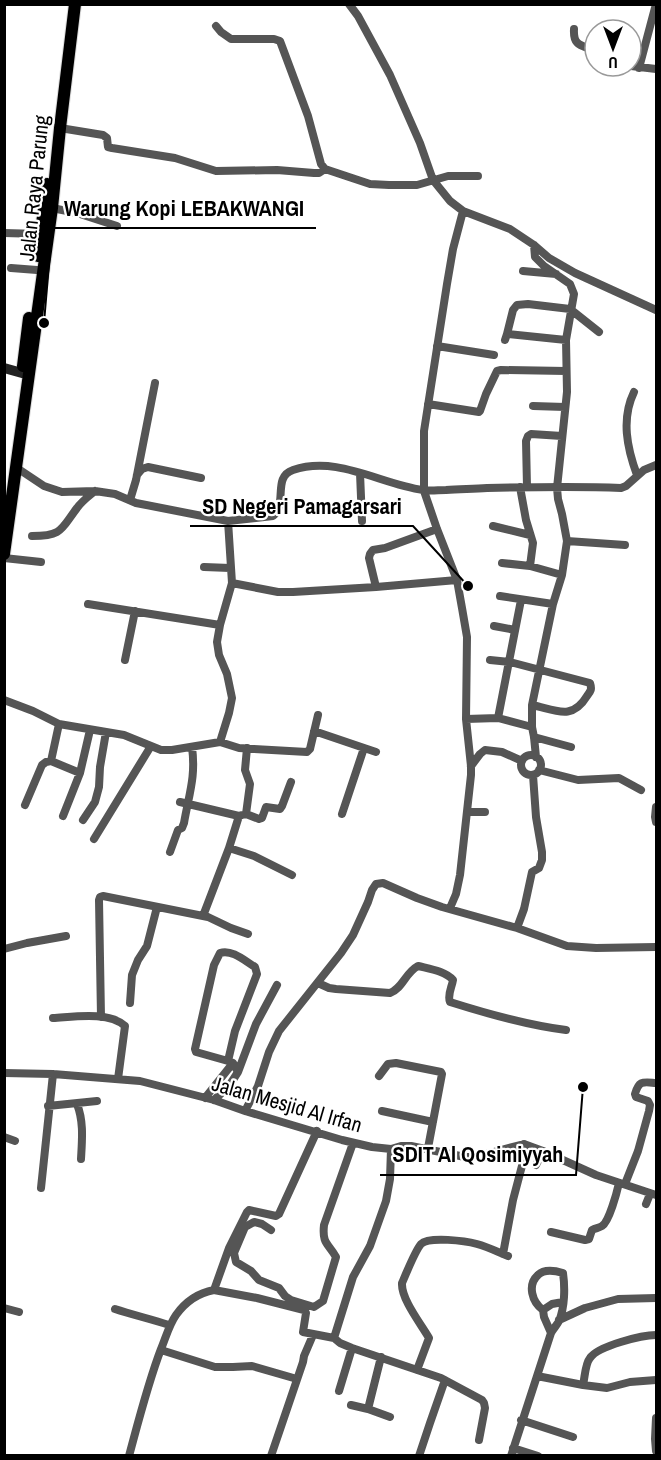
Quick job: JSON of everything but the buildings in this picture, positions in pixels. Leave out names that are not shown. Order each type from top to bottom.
[{"type":"highway","name":"Jalan Raya Parung","points":[[4,498],[37,270],[70,4]]},
{"type":"highway","name":"Jalan Raya Parung","points":[[4,556],[52,208],[75,4]]},
{"type":"main road","points":[[4,368],[22,373]]},
{"type":"street","points":[[349,4],[390,75],[434,180],[450,201],[463,211],[510,229],[549,258],[575,273],[657,310]]},
{"type":"street","points":[[643,43],[656,4]]},
{"type":"street","points":[[216,26],[231,39],[280,41],[308,116],[321,164],[325,169],[370,184],[417,186],[448,176],[478,176]]},
{"type":"street","points":[[574,29],[577,43],[583,46]]},
{"type":"street","points":[[60,128],[103,135],[107,138],[108,147],[175,158],[216,171],[277,170],[319,173],[325,169]]},
{"type":"street","points":[[52,208],[78,213],[117,226]]},
{"type":"street","points":[[450,908],[460,875],[471,766],[466,719],[467,637],[458,580],[424,491],[424,431],[453,249],[463,211]]},
{"type":"street","points":[[4,233],[40,234]]},
{"type":"street","points":[[517,928],[524,909],[532,872],[539,868],[543,860],[536,817],[536,772],[540,765],[536,757],[532,727],[532,705],[553,604],[562,575],[567,542],[557,488],[567,392],[566,340],[570,309],[574,301],[570,284],[535,257],[534,245]]},
{"type":"street","points":[[11,268],[37,270]]},
{"type":"street","points":[[523,271],[557,274]]},
{"type":"street","points":[[566,340],[506,337],[513,310],[517,306],[528,304],[570,309],[599,332]]},
{"type":"street","points":[[437,346],[494,355]]},
{"type":"street","points":[[428,404],[479,412],[497,371],[566,371]]},
{"type":"street","points":[[130,500],[155,383]]},
{"type":"street","points":[[634,393],[629,404],[627,431],[631,457],[638,475]]},
{"type":"street","points":[[532,406],[565,407]]},
{"type":"street","points":[[530,566],[533,543],[526,520],[524,487],[526,441],[531,434],[562,436]]},
{"type":"street","points":[[17,468],[52,490],[115,494],[136,503],[228,521],[273,516],[278,512],[281,502],[280,483],[284,476],[291,470],[308,467],[336,466],[424,491],[524,487],[621,488],[644,470],[657,465]]},
{"type":"street","points":[[136,476],[142,469],[148,467],[201,478]]},
{"type":"street","points":[[360,473],[362,521]]},
{"type":"street","points":[[32,536],[50,536],[58,532],[66,526],[77,508],[94,491]]},
{"type":"street","points":[[220,742],[232,698],[217,642],[232,583],[228,521]]},
{"type":"street","points":[[493,526],[530,535]]},
{"type":"street","points":[[376,587],[369,558],[373,550],[386,548],[437,529]]},
{"type":"street","points":[[567,542],[625,545]]},
{"type":"street","points":[[4,556],[41,562]]},
{"type":"street","points":[[502,563],[530,566],[562,575]]},
{"type":"street","points":[[204,567],[230,568]]},
{"type":"street","points":[[232,583],[278,592],[293,592],[458,580]]},
{"type":"street","points":[[500,596],[553,604]]},
{"type":"street","points":[[498,718],[521,600]]},
{"type":"street","points":[[88,604],[220,624]]},
{"type":"street","points":[[125,660],[135,611]]},
{"type":"street","points":[[494,626],[515,630]]},
{"type":"street","points":[[490,660],[510,662],[590,683],[592,686],[592,690],[577,710],[563,712],[532,705]]},
{"type":"street","points":[[4,699],[59,724],[124,735],[166,751],[220,742],[239,748],[308,752],[318,715]]},
{"type":"street","points":[[466,719],[498,718],[532,727]]},
{"type":"street","points":[[51,761],[59,724]]},
{"type":"street","points":[[63,816],[80,772],[90,730]]},
{"type":"street","points":[[314,731],[376,752]]},
{"type":"street","points":[[83,820],[95,802],[99,787],[106,732]]},
{"type":"street","points":[[534,737],[570,747]]},
{"type":"street","points":[[94,839],[151,746]]},
{"type":"street","points":[[170,852],[178,830],[184,823],[184,803],[193,780],[192,747]]},
{"type":"street","points":[[203,916],[242,815],[250,784],[245,770],[247,748]]},
{"type":"street","points":[[342,814],[364,748]]},
{"type":"street","points":[[471,766],[485,750],[502,752],[522,761]]},
{"type":"street","points":[[522,761],[529,756],[536,757]]},
{"type":"street","points":[[25,805],[45,762],[51,761],[80,772]]},
{"type":"street","points":[[522,761],[522,768],[526,773],[536,772],[578,780],[619,778],[641,790]]},
{"type":"street","points":[[184,803],[259,819],[262,818],[266,807],[280,809],[291,782]]},
{"type":"street","points":[[657,807],[655,817],[657,822]]},
{"type":"street","points":[[467,812],[485,812]]},
{"type":"street","points":[[229,848],[254,856],[291,875]]},
{"type":"street","points":[[245,1111],[258,1086],[269,1052],[279,1031],[353,935],[376,884],[383,883],[442,907],[517,928],[567,946],[657,947]]},
{"type":"street","points":[[101,1017],[99,945],[100,898],[103,896],[212,918],[248,934]]},
{"type":"street","points":[[130,1003],[132,975],[147,946],[157,907]]},
{"type":"street","points":[[4,949],[66,936]]},
{"type":"street","points":[[209,1099],[231,1062],[235,1031],[257,971],[255,967],[225,951],[220,952],[214,965],[195,1049],[196,1052],[231,1062],[238,1072]]},
{"type":"street","points":[[318,983],[336,989],[390,993],[398,990],[411,970],[418,966],[452,977],[450,1002],[534,1026],[566,1030]]},
{"type":"street","points":[[209,1099],[229,1086],[238,1072],[256,1024],[277,986]]},
{"type":"street","points":[[53,1018],[101,1017],[117,1020],[125,1026],[118,1079]]},
{"type":"street","points":[[379,1076],[388,1064],[396,1063],[441,1072],[428,1148]]},
{"type":"street","name":"Jalan Mesjid Al Irfan","points":[[4,1073],[53,1074],[140,1081],[209,1099],[353,1143],[391,1149],[401,1146],[428,1148],[475,1157],[524,1144]]},
{"type":"street","points":[[41,1188],[53,1074]]},
{"type":"street","points":[[551,1232],[585,1240],[589,1239],[592,1230],[602,1226],[638,1151],[650,1111],[648,1101],[636,1097],[636,1089],[643,1082],[657,1083]]},
{"type":"street","points":[[48,1106],[97,1101]]},
{"type":"street","points":[[77,1104],[82,1123],[81,1160]]},
{"type":"street","points":[[382,1111],[433,1122]]},
{"type":"street","points":[[214,1290],[229,1248],[247,1212],[249,1210],[278,1216],[317,1131]]},
{"type":"street","points":[[4,1137],[15,1141]]},
{"type":"street","points":[[271,1230],[254,1222],[245,1227],[234,1253],[236,1262],[251,1271],[259,1280],[279,1288],[291,1300],[314,1307],[318,1305],[323,1301],[336,1257],[326,1244],[323,1236],[324,1226],[353,1143]]},
{"type":"street","points":[[417,1370],[429,1338],[406,1300],[402,1283],[420,1245],[429,1240],[468,1242],[506,1255],[513,1200],[523,1162],[524,1144],[596,1175],[653,1194],[646,1204]]},
{"type":"street","points":[[334,1338],[351,1285],[375,1233],[386,1201],[390,1179],[391,1149]]},
{"type":"street","points":[[536,1166],[543,1151]]},
{"type":"street","points":[[538,1455],[512,1452],[551,1333],[559,1320],[563,1302],[563,1273],[547,1271],[538,1275],[531,1291],[537,1305],[543,1310],[551,1333]]},
{"type":"street","points":[[129,1455],[151,1374],[169,1325],[193,1298],[214,1290],[304,1310],[306,1313],[302,1331],[334,1338],[352,1348],[445,1380],[483,1401],[479,1440]]},
{"type":"street","points":[[559,1320],[585,1308],[618,1299],[657,1298]]},
{"type":"street","points":[[543,1310],[552,1304],[563,1302]]},
{"type":"street","points":[[4,1308],[19,1312]]},
{"type":"street","points":[[116,1309],[169,1325]]},
{"type":"street","points":[[272,1455],[313,1335]]},
{"type":"street","points":[[583,1385],[588,1361],[596,1352],[641,1336],[657,1335]]},
{"type":"street","points":[[339,1391],[352,1348]]},
{"type":"street","points":[[161,1350],[215,1367],[252,1366],[297,1379]]},
{"type":"street","points":[[368,1409],[381,1357]]},
{"type":"street","points":[[537,1376],[607,1388],[630,1382],[657,1380]]},
{"type":"street","points":[[419,1455],[445,1380]]},
{"type":"street","points":[[351,1405],[390,1417]]},
{"type":"street","points":[[657,1418],[655,1439],[657,1451]]},
{"type":"street","points":[[521,1420],[573,1437]]},
{"type":"place","name":"Warung Kopi LEBAKWANGI","points":[[44,323]]},
{"type":"place","name":"SD Negeri Pamagarsari","points":[[468,586]]},
{"type":"place","name":"SDIT Al Qosimiyyah","points":[[583,1087]]}]
